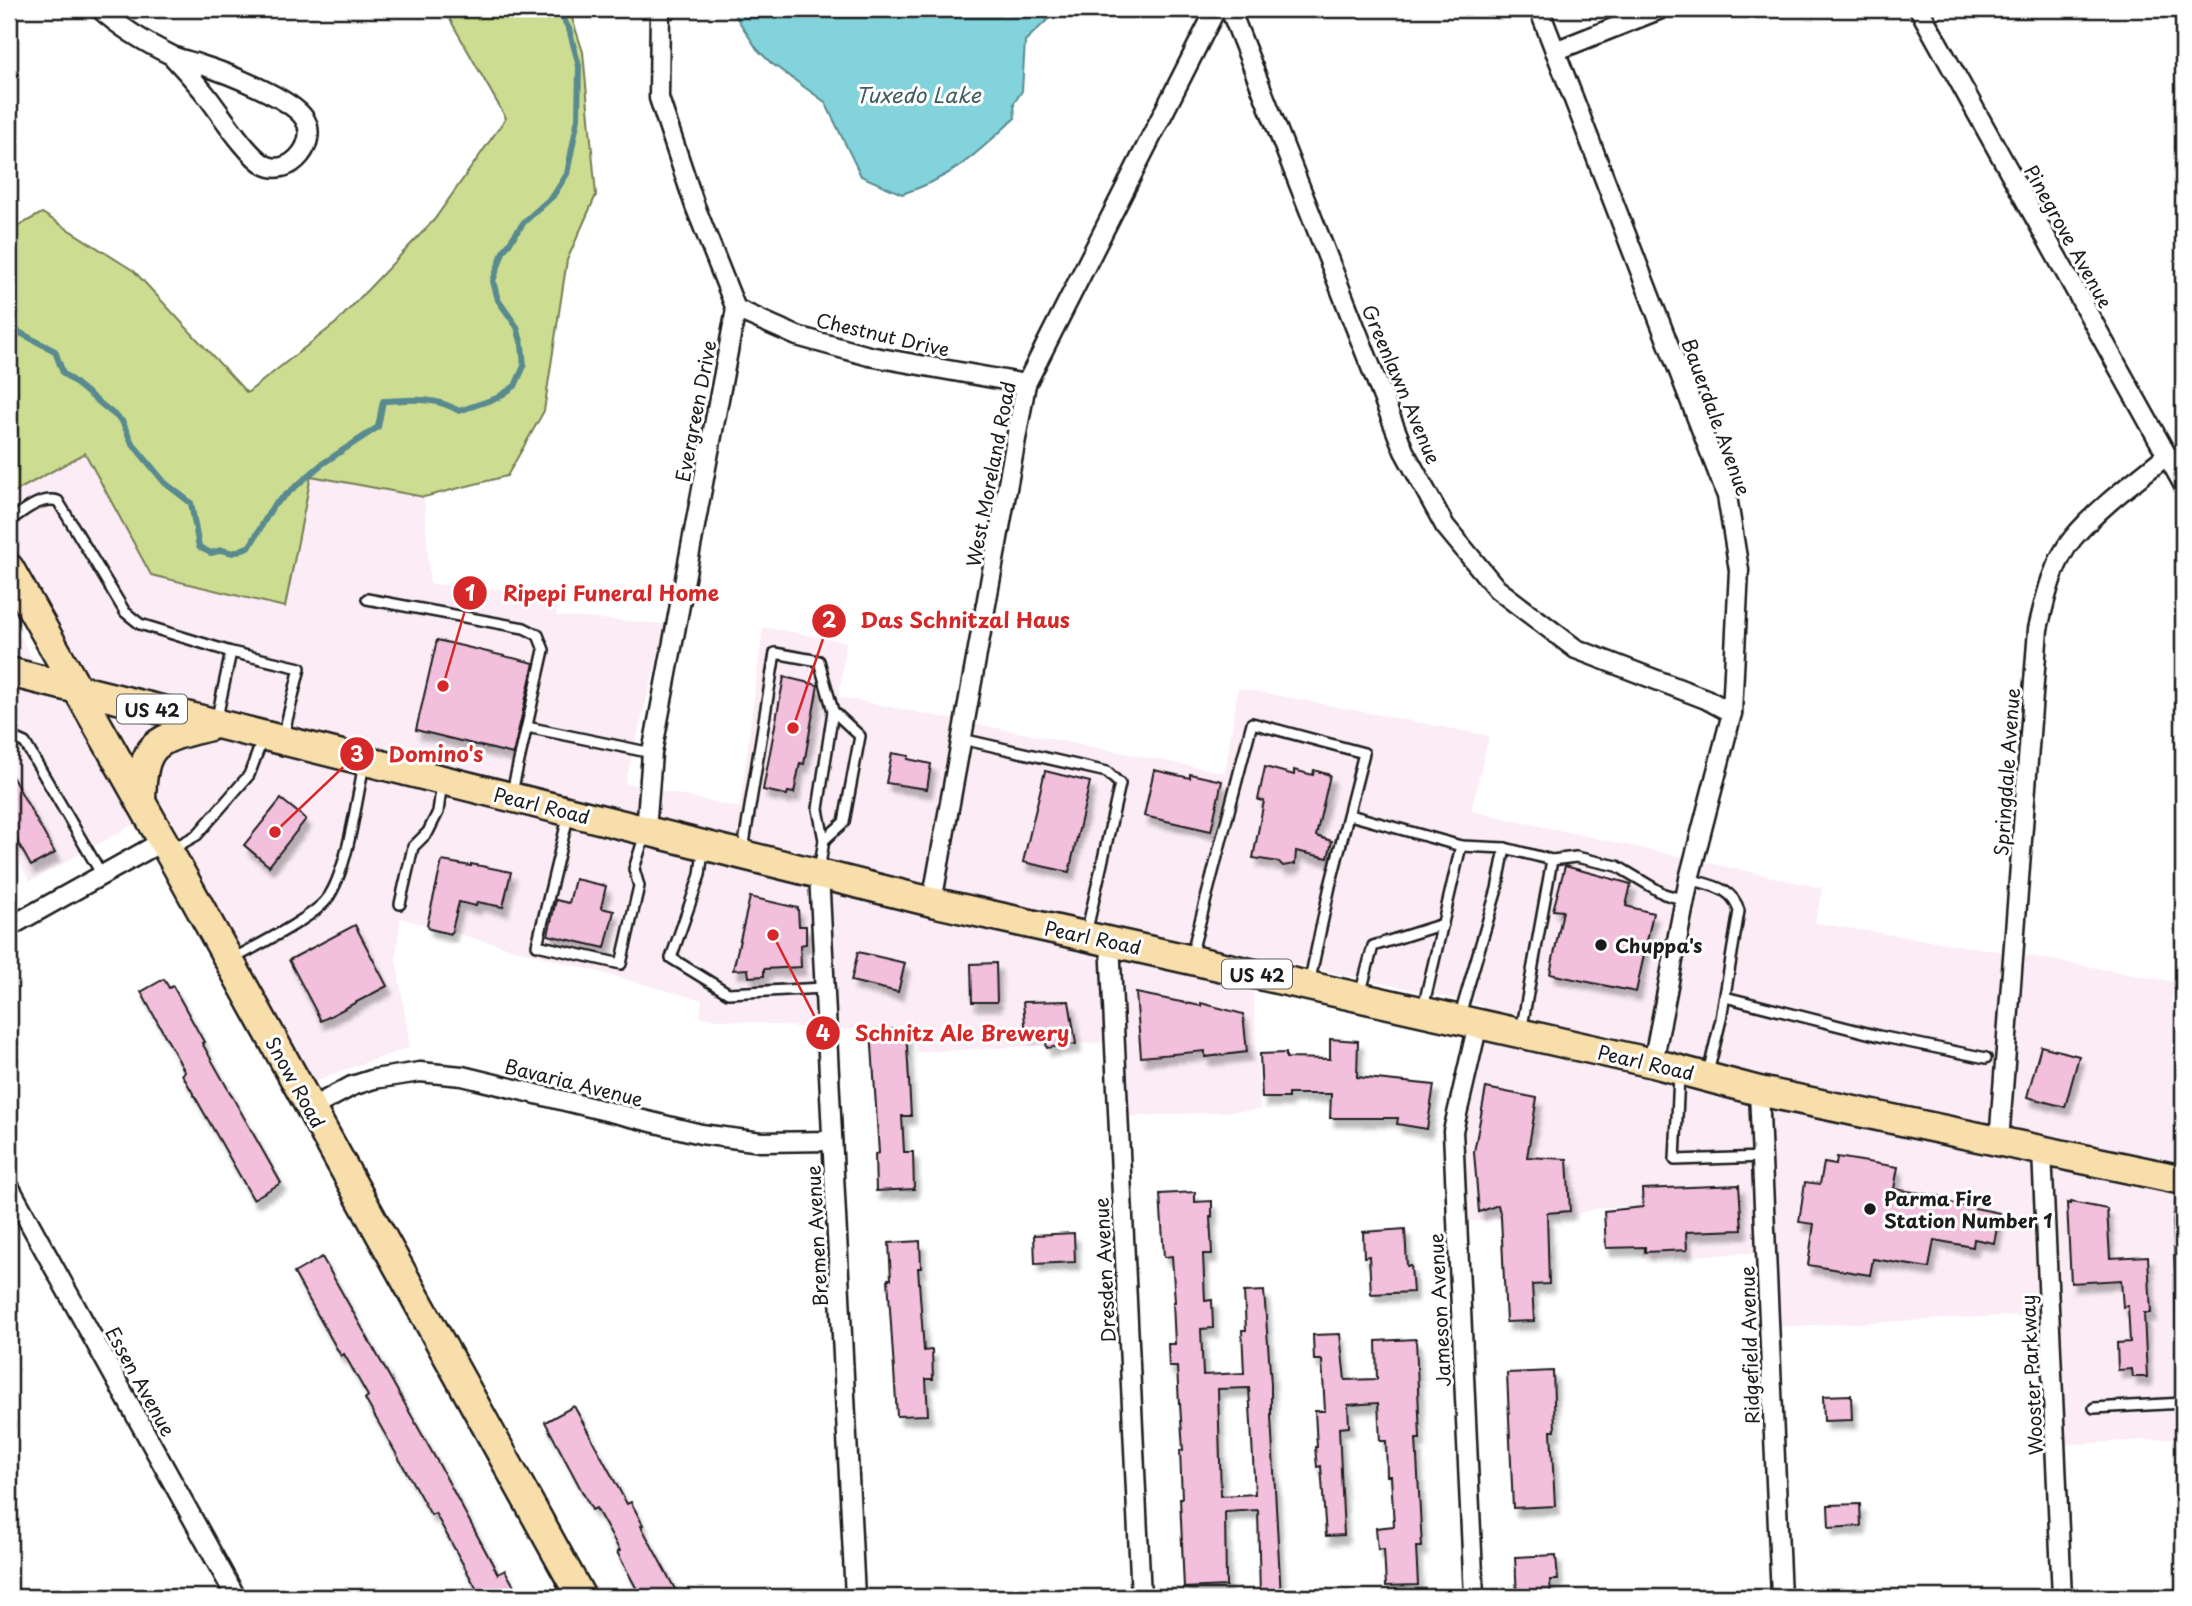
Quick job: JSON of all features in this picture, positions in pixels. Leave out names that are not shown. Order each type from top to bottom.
[{"type":"main road","name":"Snow Road","points":[[9,578],[78,691],[166,846],[581,1597]]},
{"type":"main road","name":"Pearl Road","points":[[9,672],[932,902],[1666,1066],[1759,1091],[2183,1180]]},
{"type":"main road","points":[[141,802],[141,774],[147,755],[158,743],[173,734],[215,725]]},
{"type":"street","points":[[100,9],[172,56],[204,65],[280,98],[293,107],[304,118],[309,131],[302,153],[295,161],[283,166],[268,167],[256,159],[172,56]]},
{"type":"street","points":[[660,9],[659,98],[695,206],[736,309]]},
{"type":"street","name":"West Moreland Road","points":[[932,902],[1026,384],[1216,9]]},
{"type":"street","name":"Greenlawn Avenue","points":[[1230,9],[1404,451],[1445,526],[1497,589],[1576,649],[1706,699],[1732,713]]},
{"type":"street","name":"Bauerdale Avenue","points":[[1539,9],[1727,496],[1739,570],[1732,713],[1685,900],[1666,1066]]},
{"type":"street","points":[[1555,51],[1661,9]]},
{"type":"street","name":"Pinegrove Avenue","points":[[1919,9],[2183,484]]},
{"type":"street","name":"Chestnut Drive","points":[[736,309],[797,335],[869,356],[1026,384]]},
{"type":"street","name":"Evergreen Drive","points":[[646,831],[652,753],[736,309]]},
{"type":"street","name":"Springdale Avenue","points":[[1999,1142],[2038,629],[2049,583],[2072,539],[2110,502],[2167,455]]},
{"type":"street","points":[[9,927],[102,875],[166,846]]},
{"type":"street","name":"Bremen Avenue","points":[[819,873],[855,1597]]},
{"type":"street","name":"Dresden Avenue","points":[[1098,938],[1141,1597]]},
{"type":"street","name":"Jameson Avenue","points":[[1469,1022],[1453,1131],[1474,1597]]},
{"type":"street","name":"Bavaria Avenue","points":[[311,1108],[352,1086],[420,1072],[462,1076],[701,1134],[761,1142],[832,1140]]},
{"type":"street","name":"Ridgefield Avenue","points":[[1759,1091],[1764,1157],[1781,1597]]},
{"type":"street","name":"Wooster Parkway","points":[[2042,1151],[2062,1597]]},
{"type":"street","name":"Essen Avenue","points":[[9,1186],[236,1597]]},
{"type":"lane","points":[[9,521],[42,501],[58,501],[125,612],[140,624],[231,652],[300,668],[272,739],[249,775],[197,835],[166,846]]},
{"type":"lane","points":[[367,599],[524,628],[538,635],[544,650],[511,797]]},
{"type":"lane","points":[[215,725],[231,652]]},
{"type":"lane","points":[[743,855],[775,653],[819,661],[833,711],[818,809],[824,840],[819,873]]},
{"type":"lane","points":[[824,840],[844,822],[860,736],[833,711]]},
{"type":"lane","points":[[1190,959],[1252,723],[1364,753],[1308,985]]},
{"type":"lane","points":[[527,727],[652,753]]},
{"type":"lane","points":[[9,736],[25,743],[102,875]]},
{"type":"lane","points":[[962,739],[1107,772],[1120,784],[1098,938]]},
{"type":"lane","points":[[229,961],[290,926],[325,902],[341,870],[365,761]]},
{"type":"lane","points":[[400,904],[413,847],[428,832],[438,812],[443,780]]},
{"type":"lane","points":[[569,812],[537,945],[621,964],[639,886],[634,869],[646,831]]},
{"type":"lane","points":[[1350,815],[1461,846],[1505,848],[1552,860],[1576,856],[1617,866],[1664,894],[1685,900]]},
{"type":"lane","points":[[704,845],[700,874],[671,958],[728,993],[823,988]]},
{"type":"lane","points":[[1422,1011],[1461,846]]},
{"type":"lane","points":[[1469,1022],[1505,848]]},
{"type":"lane","points":[[1520,1033],[1552,860]]},
{"type":"lane","points":[[1689,879],[1725,890],[1737,901],[1739,911],[1725,997],[1707,1077]]},
{"type":"lane","points":[[1360,997],[1373,946],[1443,924]]},
{"type":"lane","points":[[1725,997],[1879,1036],[1986,1058]]},
{"type":"lane","points":[[1666,1066],[1675,1160],[1764,1157]]},
{"type":"lane","points":[[2183,1187],[2179,1222],[2183,1334]]},
{"type":"lane","points":[[2094,1408],[2183,1403]]},
{"type":"shaded area","points":[[85,453],[151,575],[285,607],[310,475],[424,497],[430,584],[558,593],[556,616],[666,624],[625,783],[740,808],[763,627],[846,642],[839,697],[1225,773],[1238,688],[1489,736],[1471,811],[1822,888],[1815,923],[2036,957],[2174,982],[2171,1005],[2183,1008],[2183,1438],[2055,1445],[2049,1314],[1769,1327],[1766,1252],[1642,1259],[1640,1206],[1604,1207],[1568,1216],[1455,1222],[1455,1115],[1483,1005],[1251,955],[1260,1110],[1118,1117],[1115,1042],[916,1052],[916,1028],[825,1030],[700,1017],[702,1000],[400,918],[396,958],[410,1047],[311,1084],[9,541],[9,496]]},
{"type":"shaded area","points":[[9,616],[36,665],[9,657]]},
{"type":"shaded area","points":[[9,688],[74,706],[138,822],[30,881],[9,844]]},
{"type":"green space","points":[[444,9],[569,9],[583,52],[596,195],[567,260],[544,411],[507,476],[424,497],[311,476],[285,607],[151,575],[85,453],[9,495],[9,231],[42,213],[134,271],[247,393],[336,323],[434,220],[506,118]]},
{"type":"water","name":"Tuxedo Lake","points":[[731,9],[1059,9],[1025,41],[1022,91],[1014,103],[1015,118],[950,172],[902,194],[861,176],[825,102],[771,63],[757,49]]},
{"type":"building","points":[[437,640],[534,663],[513,754],[416,730]]},
{"type":"building","points":[[784,677],[818,685],[804,764],[800,763],[794,793],[788,792],[787,795],[763,790]]},
{"type":"building","points":[[892,753],[931,764],[927,789],[886,783]]},
{"type":"building","points":[[1265,767],[1294,775],[1294,770],[1313,775],[1314,770],[1330,775],[1316,836],[1332,841],[1328,858],[1296,851],[1295,864],[1283,866],[1279,862],[1253,858],[1264,801],[1258,800]]},
{"type":"building","points":[[1154,770],[1190,778],[1190,774],[1222,781],[1211,831],[1144,816]]},
{"type":"building","points":[[9,771],[55,853],[31,866],[9,826]]},
{"type":"building","points":[[1045,771],[1090,782],[1069,872],[1023,862]]},
{"type":"building","points":[[281,799],[306,819],[269,866],[244,845]]},
{"type":"building","points":[[442,861],[511,872],[503,907],[459,902],[451,934],[430,929],[427,925]]},
{"type":"building","name":"Chuppa's","points":[[1565,866],[1631,884],[1626,906],[1653,913],[1636,992],[1550,974],[1563,911],[1553,910]]},
{"type":"building","points":[[575,879],[606,886],[601,908],[614,911],[605,948],[548,935],[556,900],[569,903]]},
{"type":"building","points":[[750,897],[798,908],[799,926],[806,926],[806,944],[800,945],[801,967],[764,969],[764,976],[749,977],[748,969],[733,970]]},
{"type":"building","points":[[355,925],[387,986],[321,1021],[289,960]]},
{"type":"building","points":[[858,952],[905,963],[898,992],[851,981]]},
{"type":"building","points":[[996,963],[997,1002],[972,1002],[971,964]]},
{"type":"building","points":[[164,979],[169,988],[173,986],[281,1183],[253,1199],[182,1074],[185,1072],[141,992]]},
{"type":"building","points":[[1136,993],[1201,1006],[1201,1003],[1243,1014],[1247,1052],[1205,1057],[1205,1051],[1141,1057]]},
{"type":"building","points":[[1069,1001],[1076,1044],[1047,1048],[1044,1033],[1026,1035],[1023,1002]]},
{"type":"building","points":[[906,1029],[911,1116],[902,1116],[904,1152],[913,1152],[914,1189],[876,1191],[875,1154],[879,1153],[871,1030]]},
{"type":"building","points":[[1330,1039],[1358,1041],[1357,1077],[1434,1085],[1427,1129],[1397,1124],[1398,1118],[1330,1118],[1331,1094],[1288,1094],[1288,1098],[1262,1098],[1260,1054],[1286,1053],[1286,1058],[1330,1059]]},
{"type":"building","points":[[2041,1046],[2079,1056],[2065,1107],[2027,1097]]},
{"type":"building","points":[[1486,1088],[1537,1098],[1527,1157],[1567,1159],[1570,1211],[1547,1213],[1549,1284],[1532,1285],[1534,1321],[1506,1322],[1501,1217],[1498,1205],[1479,1212],[1474,1152]]},
{"type":"building","name":"Parma Fire Station Number 1","points":[[1837,1157],[1898,1167],[1894,1189],[1940,1196],[1940,1201],[2000,1213],[1994,1243],[1974,1239],[1973,1247],[1934,1240],[1929,1268],[1873,1259],[1870,1275],[1808,1265],[1814,1224],[1799,1222],[1805,1182],[1820,1184],[1824,1163],[1836,1165]]},
{"type":"building","points":[[1739,1185],[1742,1230],[1686,1232],[1687,1250],[1645,1252],[1645,1247],[1606,1248],[1604,1211],[1643,1207],[1642,1189]]},
{"type":"building","points":[[1195,1192],[1195,1202],[1212,1201],[1212,1254],[1203,1254],[1205,1301],[1212,1300],[1213,1328],[1201,1329],[1203,1375],[1244,1373],[1244,1292],[1264,1291],[1281,1597],[1260,1597],[1258,1510],[1225,1512],[1226,1586],[1184,1588],[1180,1404],[1177,1367],[1169,1367],[1168,1344],[1175,1344],[1175,1302],[1172,1256],[1164,1257],[1160,1194]],"holes":[[[1249,1388],[1255,1494],[1221,1496],[1218,1389]]]},
{"type":"building","points":[[2067,1203],[2107,1209],[2110,1258],[2148,1256],[2151,1313],[2144,1313],[2147,1377],[2133,1377],[2132,1369],[2118,1370],[2117,1343],[2130,1342],[2128,1306],[2123,1307],[2121,1280],[2071,1283]]},
{"type":"building","points":[[1405,1229],[1407,1266],[1411,1266],[1413,1292],[1371,1294],[1369,1256],[1364,1257],[1363,1232]]},
{"type":"building","points":[[1074,1233],[1075,1262],[1035,1264],[1034,1235]]},
{"type":"building","points":[[920,1241],[921,1268],[918,1268],[924,1351],[932,1350],[933,1379],[926,1379],[928,1415],[897,1416],[888,1279],[891,1279],[889,1243]]},
{"type":"building","points":[[322,1257],[498,1574],[505,1570],[520,1597],[481,1597],[435,1513],[431,1515],[365,1399],[368,1396],[344,1354],[341,1356],[294,1273]]},
{"type":"building","points":[[1340,1334],[1345,1380],[1377,1379],[1376,1341],[1416,1339],[1420,1439],[1416,1439],[1422,1547],[1416,1547],[1418,1585],[1386,1586],[1384,1549],[1378,1550],[1376,1528],[1394,1526],[1391,1476],[1387,1476],[1386,1441],[1380,1441],[1378,1403],[1348,1405],[1349,1427],[1339,1428],[1344,1535],[1326,1536],[1321,1466],[1317,1467],[1315,1447],[1315,1411],[1325,1411],[1322,1360],[1314,1360],[1313,1335]]},
{"type":"building","points":[[1553,1371],[1555,1431],[1551,1431],[1555,1506],[1513,1508],[1507,1373]]},
{"type":"building","points":[[1851,1395],[1852,1420],[1824,1421],[1823,1396]]},
{"type":"building","points":[[574,1406],[627,1504],[631,1502],[676,1591],[664,1597],[641,1597],[596,1508],[592,1510],[545,1422]]},
{"type":"building","points":[[1860,1504],[1861,1526],[1829,1528],[1828,1505]]},
{"type":"building","points":[[1556,1555],[1558,1580],[1550,1580],[1551,1597],[1517,1597],[1515,1557]]},
{"type":"waterway","points":[[9,327],[55,351],[63,373],[122,421],[132,443],[165,483],[191,503],[199,547],[211,553],[222,550],[233,553],[250,546],[273,506],[322,464],[378,427],[383,401],[432,401],[459,411],[497,398],[515,386],[524,366],[522,345],[517,327],[498,300],[493,281],[503,252],[524,222],[553,196],[567,174],[578,118],[579,66],[569,29],[558,9]]},
{"type":"place","name":"Ripepi Funeral Home","points":[[443,686]]},
{"type":"place","name":"Das Schnitzal Haus","points":[[793,728]]},
{"type":"place","name":"Domino's","points":[[275,832]]},
{"type":"place","name":"Schnitz Ale Brewery","points":[[773,935]]},
{"type":"place","name":"Chuppa's","points":[[1601,945]]},
{"type":"place","name":"Parma Fire Station Number 1","points":[[1870,1209]]}]
